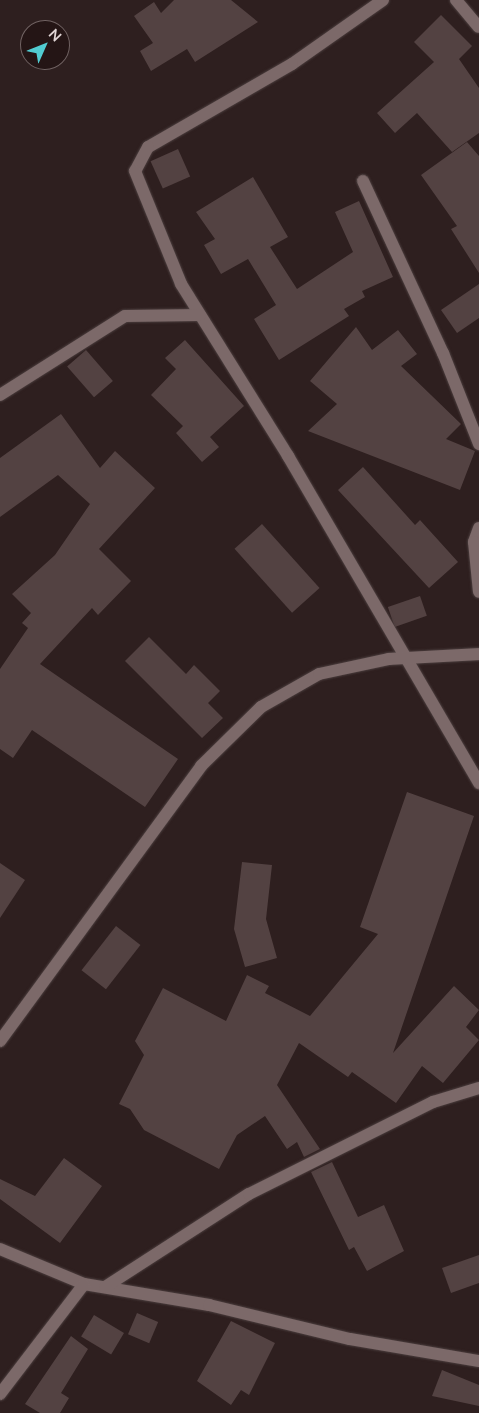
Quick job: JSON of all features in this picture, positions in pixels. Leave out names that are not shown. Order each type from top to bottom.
[{"type":"street","points":[[383,0],[292,64],[148,147],[135,171],[181,284],[406,658],[479,784]]},
{"type":"street","points":[[456,0],[479,27]]},
{"type":"street","points":[[363,181],[443,353],[479,444]]},
{"type":"street","points":[[0,395],[125,316],[200,315]]},
{"type":"street","points":[[479,528],[474,542],[479,592]]},
{"type":"street","points":[[0,1042],[201,766],[261,707],[319,674],[406,658],[479,654]]},
{"type":"street","points":[[105,1287],[249,1194],[433,1102],[479,1088]]},
{"type":"street","points":[[0,1249],[84,1284],[209,1304],[350,1339],[479,1361]]},
{"type":"street","points":[[0,1394],[84,1284]]},
{"type":"building","points":[[174,0],[231,0],[258,22],[195,62],[187,49],[151,71],[140,51],[153,43],[134,16],[154,2],[161,13]]},
{"type":"building","points":[[441,15],[472,46],[459,59],[479,88],[479,133],[452,152],[417,113],[395,133],[377,113],[434,62],[414,42]]},
{"type":"building","points":[[467,142],[479,156],[479,273],[451,229],[457,226],[421,175]]},
{"type":"building","points":[[178,149],[190,176],[163,189],[151,161]]},
{"type":"building","points":[[253,177],[288,237],[270,247],[297,289],[353,252],[335,212],[359,201],[393,277],[362,291],[365,297],[344,309],[349,316],[279,360],[254,319],[276,305],[248,259],[221,274],[204,245],[215,239],[196,212]]},
{"type":"building","points":[[479,284],[479,318],[457,333],[441,310]]},
{"type":"building","points":[[356,327],[372,350],[398,330],[417,354],[401,366],[461,424],[446,439],[475,451],[460,490],[308,431],[337,404],[310,381]]},
{"type":"building","points":[[185,340],[244,406],[210,437],[219,447],[202,462],[176,433],[183,426],[151,395],[176,369],[165,358]]},
{"type":"building","points":[[86,350],[113,381],[94,397],[67,366]]},
{"type":"building","points":[[61,414],[100,468],[115,451],[155,488],[99,549],[131,581],[98,615],[92,608],[40,664],[178,759],[145,807],[32,730],[13,758],[0,749],[0,669],[28,628],[22,623],[31,613],[12,594],[55,555],[90,504],[58,475],[0,517],[0,458]]},
{"type":"building","points":[[363,467],[415,525],[420,520],[458,562],[429,588],[338,490]]},
{"type":"building","points":[[262,524],[320,588],[292,613],[235,549]]},
{"type":"building","points":[[420,596],[427,616],[395,627],[388,607]]},
{"type":"building","points":[[149,637],[186,674],[194,665],[220,691],[208,703],[223,718],[202,738],[125,661]]},
{"type":"building","points":[[407,792],[474,816],[393,1053],[454,986],[479,1010],[466,1027],[479,1040],[443,1083],[422,1066],[396,1103],[352,1072],[348,1077],[299,1043],[277,1085],[320,1149],[304,1157],[297,1142],[287,1149],[265,1116],[237,1135],[219,1169],[144,1130],[130,1109],[119,1104],[144,1055],[135,1041],[163,988],[226,1021],[247,975],[269,986],[265,993],[310,1016],[378,934],[360,927]]},
{"type":"building","points":[[242,862],[272,865],[266,919],[277,958],[245,967],[234,929]]},
{"type":"building","points":[[0,863],[25,880],[0,918]]},
{"type":"building","points":[[116,926],[140,945],[106,989],[82,970]]},
{"type":"building","points":[[64,1158],[102,1186],[60,1243],[0,1199],[0,1179],[35,1196]]},
{"type":"building","points":[[332,1162],[358,1217],[384,1205],[404,1251],[367,1271],[354,1247],[349,1250],[311,1172]]},
{"type":"building","points":[[479,1255],[479,1283],[451,1293],[442,1268]]},
{"type":"building","points":[[137,1313],[158,1322],[149,1343],[128,1334]]},
{"type":"building","points":[[94,1315],[124,1333],[111,1354],[81,1336]]},
{"type":"building","points":[[231,1321],[275,1343],[249,1395],[241,1390],[231,1405],[197,1381]]},
{"type":"building","points":[[71,1336],[88,1349],[61,1393],[69,1398],[60,1413],[40,1413],[25,1404]]},
{"type":"building","points":[[442,1370],[479,1385],[479,1406],[432,1396]]}]
